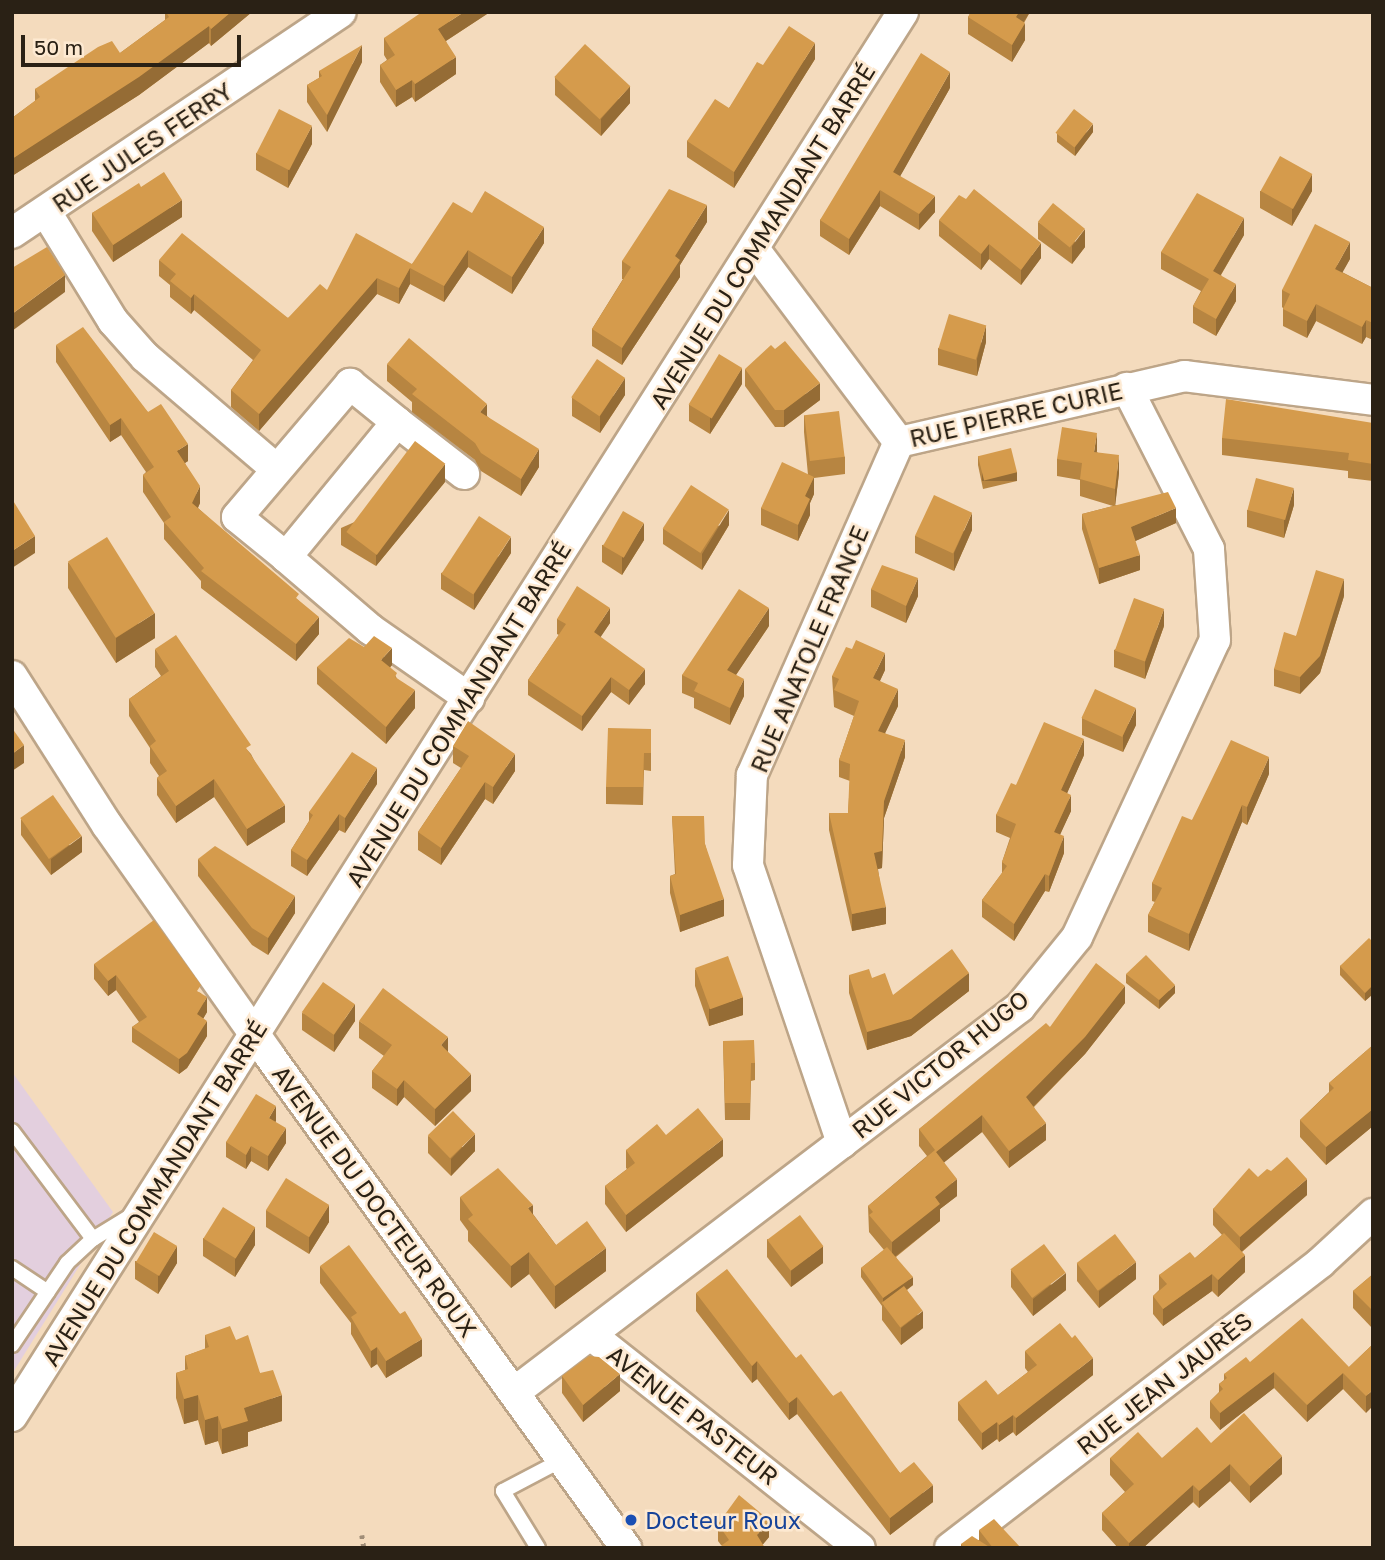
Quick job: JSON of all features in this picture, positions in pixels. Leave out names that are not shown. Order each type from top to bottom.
[{"type":"street","name":"RUE JULES FERRY","points":[[12,233],[341,12]]},
{"type":"street","name":"AVENUE DU COMMANDANT BARRÉ","points":[[12,1416],[903,12]]},
{"type":"street","points":[[46,212],[113,321],[145,357],[276,469]]},
{"type":"street","name":"RUE PIERRE CURIE","points":[[754,249],[899,442],[1184,376],[1373,400]]},
{"type":"street","points":[[464,474],[350,384],[237,517],[370,629],[469,698]]},
{"type":"street","name":"RUE VICTOR HUGO","points":[[516,1391],[1020,1007],[1077,937],[1215,640],[1209,549],[1126,388]]},
{"type":"street","points":[[286,557],[397,422]]},
{"type":"street","name":"RUE ANATOLE FRANCE","points":[[842,1143],[748,864],[752,775],[899,442]]},
{"type":"street","name":"AVENUE DU DOCTEUR ROUX","points":[[12,676],[107,825],[516,1391],[626,1548]]},
{"type":"street","name":"RUE JEAN JAURÈS","points":[[950,1548],[1321,1262],[1373,1213]]},
{"type":"street","name":"AVENUE PASTEUR","points":[[591,1335],[860,1548]]},
{"type":"lane","points":[[12,1130],[93,1239]]},
{"type":"lane","points":[[12,1345],[48,1292],[93,1239],[145,1207]]},
{"type":"lane","points":[[12,1268],[48,1292]]},
{"type":"lane","points":[[538,1548],[503,1491],[564,1459]]},
{"type":"path","points":[[362,1535],[364,1548]]},
{"type":"shaded area","points":[[12,1072],[113,1212],[12,1374]]},
{"type":"building","points":[[166,12],[231,12],[211,29],[209,26],[139,77],[12,159],[12,118],[40,97],[35,89],[98,47],[112,41],[120,53],[169,17]]},
{"type":"building","points":[[422,12],[464,12],[438,29],[456,57],[415,84],[412,80],[396,90],[380,65],[395,55],[384,38]]},
{"type":"building","points":[[971,12],[1019,12],[1016,17],[1025,23],[1012,45],[968,17]]},
{"type":"building","points":[[789,26],[815,43],[734,172],[687,141],[715,99],[729,108],[757,62],[763,65]]},
{"type":"building","points":[[585,44],[630,86],[600,119],[554,77]]},
{"type":"building","points":[[362,45],[327,115],[307,85],[322,76],[319,71]]},
{"type":"building","points":[[921,53],[950,72],[893,172],[935,196],[919,214],[880,190],[849,239],[820,220]]},
{"type":"building","points":[[279,109],[312,126],[289,170],[256,154]]},
{"type":"building","points":[[1074,109],[1093,124],[1074,147],[1056,133]]},
{"type":"building","points":[[1280,156],[1312,174],[1293,209],[1261,191]]},
{"type":"building","points":[[164,172],[182,200],[113,245],[92,213],[139,183],[141,187]]},
{"type":"building","points":[[669,189],[707,205],[675,256],[680,260],[622,348],[592,329],[631,267],[622,261]]},
{"type":"building","points":[[974,189],[1041,243],[1021,270],[989,244],[981,254],[939,220],[959,195],[966,199]]},
{"type":"building","points":[[485,191],[544,227],[512,277],[468,250],[444,286],[410,268],[399,288],[377,278],[259,414],[231,390],[261,350],[194,294],[191,298],[170,281],[176,274],[159,260],[182,233],[288,318],[320,284],[327,290],[356,233],[412,264],[453,202],[472,213]]},
{"type":"building","points":[[1197,193],[1244,218],[1213,271],[1236,284],[1216,319],[1193,306],[1209,279],[1161,252]]},
{"type":"building","points":[[1053,203],[1085,229],[1070,247],[1038,222]]},
{"type":"building","points":[[1315,224],[1350,242],[1335,269],[1373,288],[1373,323],[1366,320],[1362,327],[1316,304],[1307,321],[1283,309],[1290,294],[1282,290]]},
{"type":"building","points":[[47,247],[65,275],[12,314],[12,268]]},
{"type":"building","points":[[949,314],[986,325],[976,360],[938,348]]},
{"type":"building","points":[[83,327],[148,412],[161,404],[188,444],[177,451],[200,486],[192,503],[299,594],[296,598],[319,617],[296,644],[201,571],[204,568],[164,522],[171,517],[143,475],[154,467],[121,418],[110,425],[56,345]]},
{"type":"building","points":[[409,338],[487,404],[480,412],[539,449],[521,479],[481,453],[475,443],[412,394],[417,389],[387,364]]},
{"type":"building","points":[[785,341],[820,383],[784,410],[775,410],[745,369],[771,345],[775,349]]},
{"type":"building","points":[[719,354],[742,368],[712,418],[689,405]]},
{"type":"building","points":[[597,359],[625,378],[599,416],[571,397]]},
{"type":"building","points":[[1226,399],[1373,423],[1373,464],[1348,460],[1349,453],[1222,438]]},
{"type":"building","points":[[839,411],[845,457],[810,461],[804,415]]},
{"type":"building","points":[[1062,427],[1097,433],[1094,452],[1119,455],[1115,489],[1080,479],[1082,463],[1057,459]]},
{"type":"building","points":[[415,441],[445,464],[377,555],[346,532]]},
{"type":"building","points":[[1011,448],[1017,472],[984,480],[978,456]]},
{"type":"building","points":[[782,462],[814,477],[805,496],[810,499],[798,525],[761,508]]},
{"type":"building","points":[[1256,478],[1294,488],[1285,520],[1247,510]]},
{"type":"building","points":[[691,485],[729,510],[700,553],[663,529]]},
{"type":"building","points":[[1168,492],[1176,508],[1131,527],[1140,555],[1099,568],[1082,514]]},
{"type":"building","points":[[934,495],[972,513],[953,554],[915,536]]},
{"type":"building","points":[[12,499],[35,536],[12,551]]},
{"type":"building","points":[[623,511],[644,523],[624,558],[603,546]]},
{"type":"building","points":[[479,516],[511,537],[473,595],[441,574]]},
{"type":"building","points":[[107,537],[155,613],[116,638],[68,561]]},
{"type":"building","points":[[882,565],[918,578],[906,606],[871,589]]},
{"type":"building","points":[[1316,570],[1344,579],[1320,656],[1300,677],[1274,669],[1284,632],[1296,636]]},
{"type":"building","points":[[577,586],[610,608],[594,632],[645,669],[629,690],[611,677],[582,716],[528,680],[566,624],[557,619]]},
{"type":"building","points":[[739,589],[769,608],[727,670],[744,679],[730,708],[694,691],[698,683],[682,675]]},
{"type":"building","points":[[1134,598],[1164,609],[1145,662],[1115,651]]},
{"type":"building","points":[[176,635],[251,745],[246,748],[285,805],[247,829],[214,779],[176,806],[157,778],[167,771],[150,746],[156,741],[129,699],[169,671],[155,649]]},
{"type":"building","points":[[374,636],[392,648],[381,660],[397,673],[395,677],[415,690],[386,727],[317,667],[349,638],[364,647]]},
{"type":"building","points":[[856,640],[885,653],[873,678],[898,689],[878,731],[905,740],[884,801],[882,851],[874,853],[886,907],[852,914],[829,813],[848,813],[850,764],[839,760],[859,701],[834,690],[839,679],[832,676],[846,647],[852,649]]},
{"type":"building","points":[[1095,689],[1136,708],[1122,737],[1081,718]]},
{"type":"building","points":[[468,721],[515,754],[493,787],[485,782],[441,848],[418,832],[469,756],[453,746]]},
{"type":"building","points":[[1044,722],[1084,739],[1061,790],[1071,795],[1054,832],[1064,836],[1049,876],[1045,874],[1014,924],[982,900],[1007,866],[1002,862],[1016,824],[996,815],[1011,783],[1016,785]]},
{"type":"building","points":[[12,728],[24,745],[12,754]]},
{"type":"building","points":[[608,728],[651,729],[651,753],[644,753],[643,787],[606,787]]},
{"type":"building","points":[[1231,740],[1269,757],[1247,807],[1242,805],[1189,934],[1148,915],[1162,888],[1152,883],[1182,816],[1192,820]]},
{"type":"building","points":[[352,752],[377,768],[345,818],[339,814],[307,860],[291,850],[313,815],[309,812]]},
{"type":"building","points":[[53,795],[82,836],[49,859],[20,818]]},
{"type":"building","points":[[672,816],[704,816],[705,844],[724,899],[680,915],[670,876],[676,874]]},
{"type":"building","points":[[215,846],[295,896],[268,938],[252,928],[198,859]]},
{"type":"building","points":[[154,920],[201,985],[197,991],[207,997],[197,1014],[207,1021],[187,1053],[179,1059],[132,1027],[147,1017],[116,975],[108,981],[94,964]]},
{"type":"building","points":[[1369,938],[1373,942],[1373,985],[1365,993],[1340,966]]},
{"type":"building","points":[[952,949],[969,973],[911,1019],[867,1032],[849,975],[869,969],[872,978],[885,973],[893,995]]},
{"type":"building","points":[[1146,955],[1175,985],[1159,1000],[1126,974]]},
{"type":"building","points":[[728,956],[743,997],[710,1009],[695,968]]},
{"type":"building","points":[[1096,963],[1125,986],[1085,1037],[1026,1097],[1046,1123],[1009,1151],[982,1115],[936,1152],[957,1179],[935,1197],[940,1204],[892,1242],[869,1215],[873,1212],[868,1206],[935,1150],[919,1129],[1046,1023],[1050,1027]]},
{"type":"building","points":[[323,982],[355,1004],[334,1035],[302,1012]]},
{"type":"building","points":[[383,988],[448,1037],[441,1045],[471,1074],[435,1109],[404,1080],[397,1089],[372,1071],[392,1045],[359,1021]]},
{"type":"building","points":[[754,1040],[755,1063],[751,1063],[750,1103],[725,1103],[723,1041]]},
{"type":"building","points":[[1373,1045],[1373,1109],[1326,1147],[1300,1120],[1334,1088],[1329,1083]]},
{"type":"building","points":[[256,1094],[276,1106],[269,1118],[286,1128],[268,1156],[251,1146],[246,1155],[226,1142]]},
{"type":"building","points":[[698,1108],[723,1139],[626,1215],[605,1186],[635,1163],[626,1150],[657,1124],[666,1135]]},
{"type":"building","points":[[453,1111],[475,1134],[450,1158],[428,1135]]},
{"type":"building","points":[[1287,1157],[1307,1179],[1240,1237],[1213,1209],[1249,1168],[1258,1177],[1267,1169],[1271,1171]]},
{"type":"building","points":[[498,1168],[533,1205],[528,1208],[556,1245],[587,1221],[606,1248],[555,1286],[529,1252],[511,1266],[468,1219],[473,1215],[460,1197]]},
{"type":"building","points":[[286,1178],[329,1205],[309,1237],[266,1210]]},
{"type":"building","points":[[223,1207],[255,1227],[236,1259],[203,1238]]},
{"type":"building","points":[[800,1215],[823,1246],[791,1271],[767,1240]]},
{"type":"building","points":[[154,1232],[177,1246],[159,1276],[136,1262]]},
{"type":"building","points":[[1224,1233],[1245,1255],[1218,1280],[1212,1274],[1163,1309],[1153,1296],[1167,1284],[1159,1275],[1190,1252],[1195,1258]]},
{"type":"building","points":[[1115,1234],[1136,1262],[1098,1291],[1077,1263]]},
{"type":"building","points":[[1044,1244],[1066,1273],[1032,1298],[1010,1269]]},
{"type":"building","points":[[349,1245],[400,1314],[405,1311],[422,1339],[386,1361],[377,1347],[371,1351],[351,1317],[357,1313],[320,1266]]},
{"type":"building","points":[[887,1247],[913,1277],[883,1298],[861,1268]]},
{"type":"building","points":[[727,1269],[796,1358],[801,1354],[833,1396],[841,1391],[900,1473],[914,1462],[933,1485],[890,1518],[797,1397],[789,1403],[757,1361],[752,1366],[696,1293]]},
{"type":"building","points":[[1373,1274],[1373,1311],[1353,1291]]},
{"type":"building","points":[[904,1286],[923,1311],[900,1328],[882,1303]]},
{"type":"building","points":[[1302,1318],[1349,1367],[1373,1344],[1373,1390],[1366,1396],[1343,1373],[1307,1405],[1274,1372],[1220,1413],[1210,1401],[1223,1389],[1219,1384],[1227,1378],[1224,1374],[1246,1357],[1250,1362]]},
{"type":"building","points":[[1060,1323],[1072,1338],[1075,1335],[1093,1358],[1016,1418],[1013,1415],[999,1425],[997,1422],[982,1433],[958,1402],[986,1380],[998,1395],[1037,1365],[1025,1351]]},
{"type":"building","points":[[230,1326],[236,1340],[248,1335],[260,1373],[273,1370],[282,1395],[244,1408],[248,1421],[222,1429],[218,1416],[205,1420],[198,1395],[184,1399],[176,1373],[188,1369],[185,1356],[209,1347],[205,1335]]},
{"type":"building","points":[[589,1356],[599,1357],[620,1374],[583,1405],[562,1376]]},
{"type":"building","points":[[1244,1413],[1282,1456],[1250,1486],[1230,1464],[1199,1491],[1193,1485],[1129,1543],[1102,1513],[1134,1484],[1110,1458],[1138,1432],[1162,1458],[1197,1427],[1211,1443]]},
{"type":"building","points":[[739,1495],[769,1520],[757,1535],[765,1548],[718,1548],[729,1540],[718,1524]]},
{"type":"building","points":[[994,1519],[1021,1548],[993,1548],[979,1530]]},
{"type":"building","points":[[972,1536],[991,1548],[964,1548],[961,1544]]},
{"type":"place","name":"Docteur Roux","points":[[631,1520]]}]
